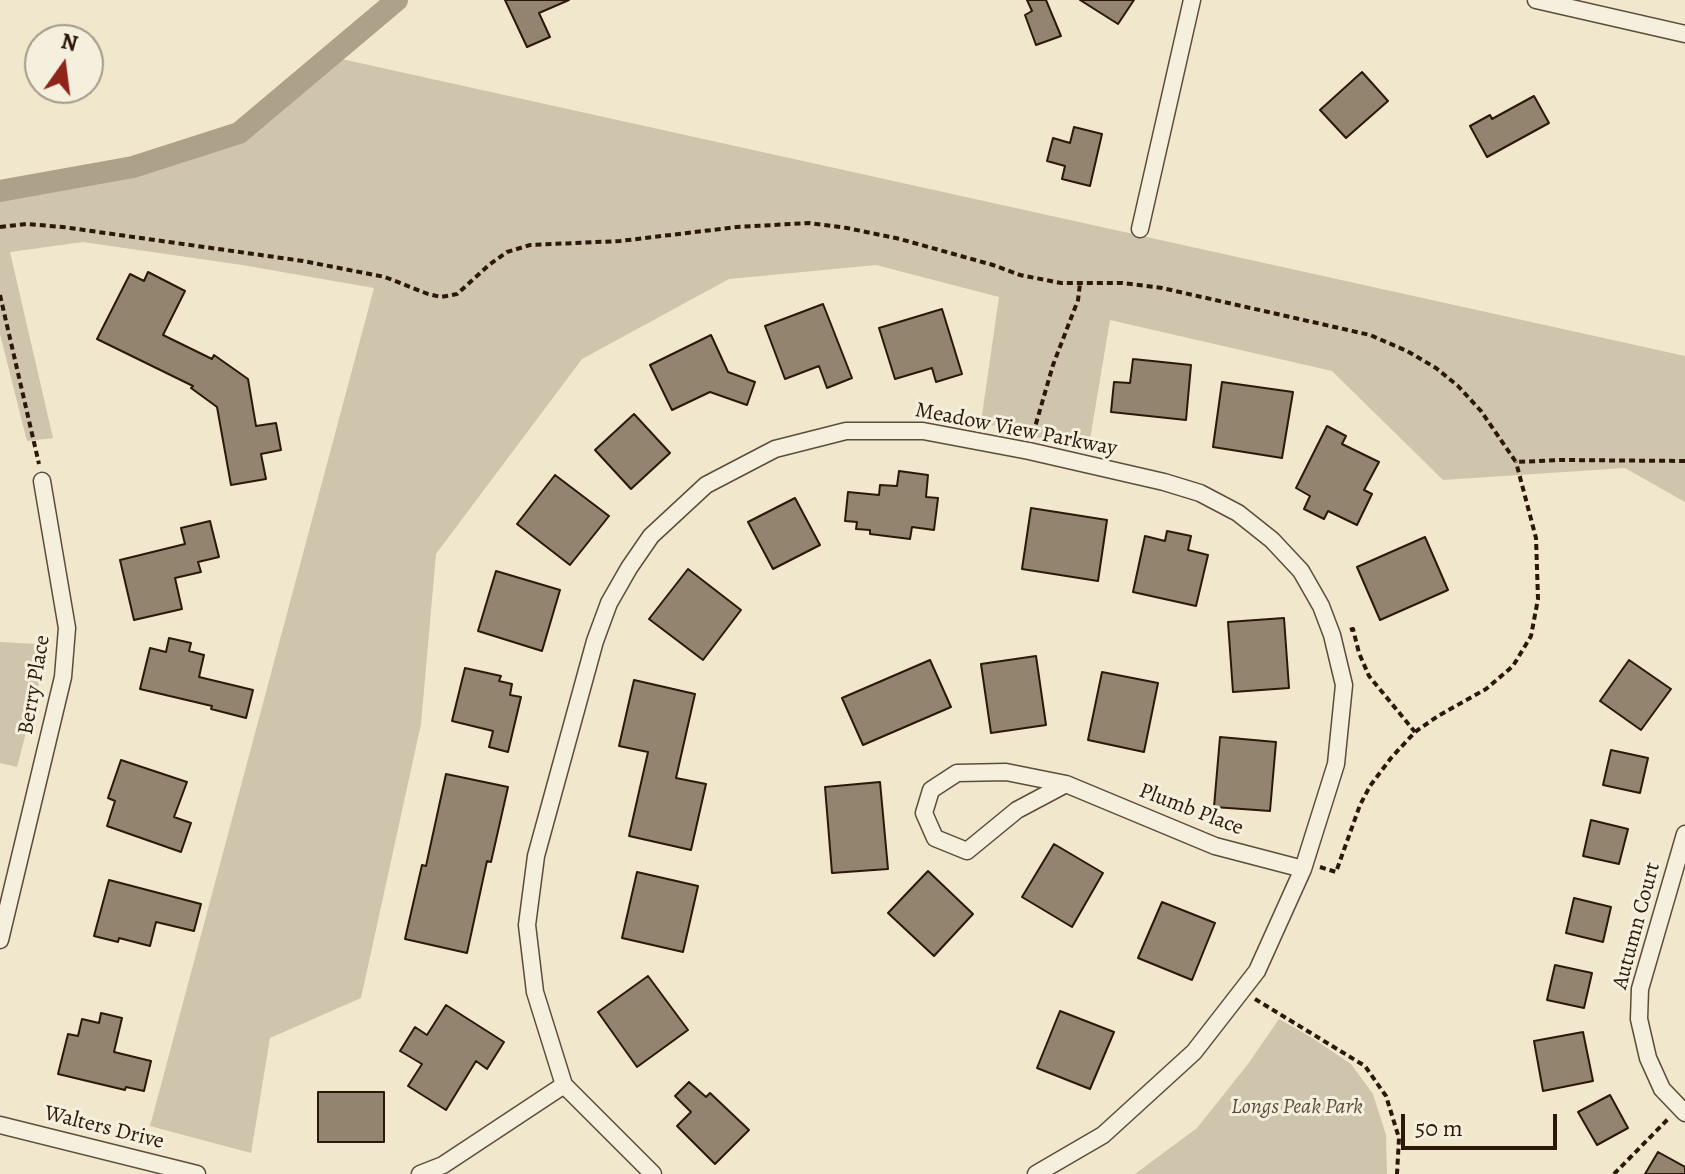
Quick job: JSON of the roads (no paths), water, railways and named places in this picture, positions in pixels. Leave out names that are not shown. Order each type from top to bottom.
[{"type":"street","points":[[1140,229],[1192,0]]},
{"type":"street","points":[[1536,0],[1685,34]]},
{"type":"street","name":"Meadow View Parkway","points":[[653,1174],[564,1085],[535,992],[527,925],[536,856],[595,641],[609,603],[651,536],[706,485],[775,449],[846,431],[923,431],[1164,482],[1200,493],[1238,513],[1272,540],[1301,571],[1321,606],[1332,635],[1344,685],[1336,764],[1303,869],[1257,971],[1194,1052],[1103,1135],[1036,1174]]},
{"type":"street","name":"Berry Place","points":[[0,940],[63,677],[67,628],[42,481]]},
{"type":"street","name":"Plumb Place","points":[[1066,784],[1017,810],[967,851],[935,838],[924,813],[931,790],[957,773],[1006,772],[1066,784],[1215,846],[1303,869]]},
{"type":"street","name":"Autumn Court","points":[[1682,1111],[1662,1089],[1648,1058],[1639,1019],[1640,989],[1685,834]]},
{"type":"street","points":[[420,1174],[443,1165],[564,1085]]},
{"type":"street","name":"Walters Drive","points":[[0,1125],[197,1174]]},
{"type":"waterway","points":[[0,191],[133,167],[239,133],[397,0]]},
{"type":"park label","name":"Longs Peak Park","points":[[1297,1108]]}]
